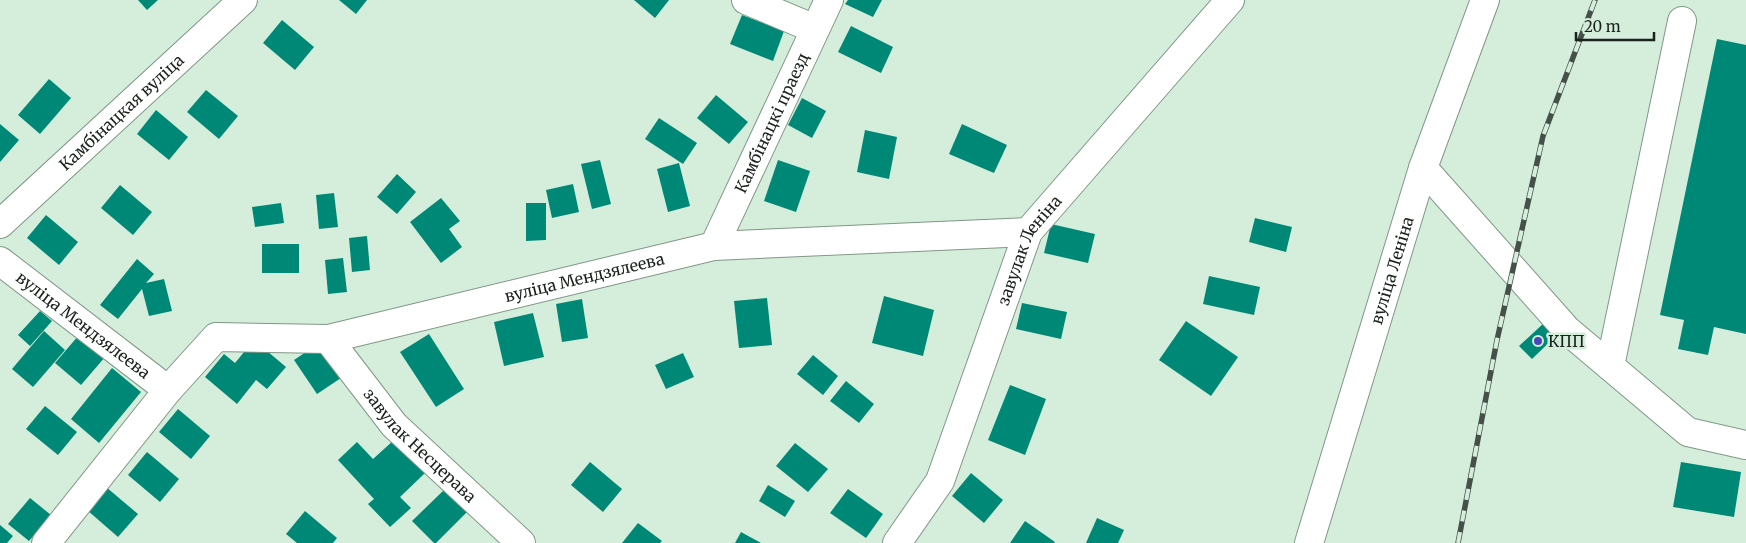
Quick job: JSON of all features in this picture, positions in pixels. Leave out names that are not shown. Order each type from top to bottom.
[{"type":"street","name":"Камбінацкая вуліца","points":[[0,224],[243,0]]},
{"type":"street","points":[[746,0],[816,29]]},
{"type":"street","name":"Камбінацкі праезд","points":[[714,246],[829,0]]},
{"type":"street","name":"завулак Леніна","points":[[897,543],[940,481],[1028,232],[1230,0]]},
{"type":"street","name":"вуліца Леніна","points":[[1309,543],[1423,168],[1486,0]]},
{"type":"street","points":[[1610,366],[1682,22]]},
{"type":"street","points":[[1423,168],[1567,330],[1688,432],[1746,445]]},
{"type":"street","name":"вуліца Мендзялеева","points":[[46,543],[168,390],[216,337],[328,339],[714,246],[1028,232]]},
{"type":"street","name":"вуліца Мендзялеева","points":[[0,261],[168,390]]},
{"type":"street","name":"завулак Несцерава","points":[[328,339],[394,425],[521,543]]},
{"type":"building","points":[[138,0],[158,0],[147,10]]},
{"type":"building","points":[[339,0],[367,0],[356,14]]},
{"type":"building","points":[[634,0],[669,0],[655,18]]},
{"type":"building","points":[[848,0],[882,0],[873,17],[845,4]]},
{"type":"building","points":[[742,15],[784,31],[773,61],[730,44]]},
{"type":"building","points":[[282,20],[314,47],[295,70],[263,43]]},
{"type":"building","points":[[851,26],[893,47],[881,73],[838,52]]},
{"type":"building","points":[[1717,39],[1746,45],[1746,334],[1714,327],[1708,355],[1678,349],[1684,320],[1660,315]]},
{"type":"building","points":[[49,79],[71,98],[40,134],[18,115]]},
{"type":"building","points":[[206,90],[238,116],[219,139],[187,112]]},
{"type":"building","points":[[716,95],[748,122],[729,144],[697,118]]},
{"type":"building","points":[[802,98],[826,111],[812,138],[788,125]]},
{"type":"building","points":[[156,110],[188,137],[169,160],[137,134]]},
{"type":"building","points":[[659,118],[697,143],[683,164],[645,139]]},
{"type":"building","points":[[0,124],[19,140],[0,162]]},
{"type":"building","points":[[962,124],[1007,145],[994,173],[949,154]]},
{"type":"building","points":[[865,130],[897,137],[889,179],[857,172]]},
{"type":"building","points":[[600,160],[611,204],[592,209],[581,164]]},
{"type":"building","points":[[778,160],[810,171],[796,212],[764,201]]},
{"type":"building","points":[[679,163],[690,206],[668,212],[657,169]]},
{"type":"building","points":[[397,174],[416,192],[397,214],[377,197]]},
{"type":"building","points":[[573,184],[579,212],[552,218],[546,190]]},
{"type":"building","points":[[120,185],[152,212],[133,235],[101,208]]},
{"type":"building","points":[[334,193],[338,227],[319,229],[316,195]]},
{"type":"building","points":[[441,198],[460,221],[449,229],[462,247],[441,263],[410,222]]},
{"type":"building","points":[[281,203],[284,223],[255,227],[252,207]]},
{"type":"building","points":[[526,203],[546,203],[546,240],[526,241]]},
{"type":"building","points":[[46,215],[78,242],[59,265],[27,238]]},
{"type":"building","points":[[1255,218],[1292,227],[1286,252],[1249,242]]},
{"type":"building","points":[[1051,224],[1095,234],[1088,263],[1044,253]]},
{"type":"building","points":[[367,236],[370,270],[352,272],[349,238]]},
{"type":"building","points":[[262,244],[299,244],[299,273],[262,273]]},
{"type":"building","points":[[343,258],[347,292],[328,294],[325,260]]},
{"type":"building","points":[[137,259],[154,274],[146,283],[164,279],[172,311],[149,316],[142,289],[118,319],[100,305]]},
{"type":"building","points":[[1209,276],[1260,287],[1254,315],[1203,304]]},
{"type":"building","points":[[884,296],[934,310],[923,356],[872,343]]},
{"type":"building","points":[[767,298],[772,345],[739,348],[734,301]]},
{"type":"building","points":[[582,299],[588,338],[562,342],[556,304]]},
{"type":"building","points":[[1022,303],[1067,312],[1061,339],[1016,329]]},
{"type":"building","points":[[40,311],[52,321],[30,346],[18,335]]},
{"type":"building","points":[[533,313],[544,357],[504,366],[494,322]]},
{"type":"building","points":[[1186,321],[1238,357],[1211,396],[1159,360]]},
{"type":"building","name":"КПП","points":[[1545,322],[1557,335],[1532,359],[1519,346]]},
{"type":"building","points":[[44,331],[65,350],[33,387],[12,369]]},
{"type":"building","points":[[429,334],[464,389],[436,407],[400,352]]},
{"type":"building","points":[[79,335],[105,357],[81,385],[55,363]]},
{"type":"building","points":[[254,340],[286,367],[267,389],[256,380],[237,404],[205,377],[224,354],[235,363]]},
{"type":"building","points":[[318,344],[341,378],[317,394],[294,360]]},
{"type":"building","points":[[683,353],[694,377],[666,389],[655,365]]},
{"type":"building","points":[[813,355],[838,376],[823,395],[797,374]]},
{"type":"building","points":[[112,368],[141,392],[99,443],[71,419]]},
{"type":"building","points":[[846,381],[874,404],[859,423],[830,401]]},
{"type":"building","points":[[1010,385],[1046,399],[1025,455],[988,440]]},
{"type":"building","points":[[45,406],[77,432],[58,455],[26,429]]},
{"type":"building","points":[[178,409],[210,436],[191,459],[159,432]]},
{"type":"building","points":[[394,440],[425,473],[400,497],[411,508],[390,527],[368,504],[374,499],[338,460],[357,442],[373,459]]},
{"type":"building","points":[[795,443],[828,469],[808,492],[776,466]]},
{"type":"building","points":[[147,452],[179,479],[160,502],[128,475]]},
{"type":"building","points":[[590,462],[622,489],[603,512],[571,485]]},
{"type":"building","points":[[1681,462],[1741,472],[1734,517],[1673,507]]},
{"type":"building","points":[[971,473],[1003,500],[984,523],[952,496]]},
{"type":"building","points":[[768,485],[795,501],[785,517],[759,501]]},
{"type":"building","points":[[106,487],[138,514],[118,537],[87,510]]},
{"type":"building","points":[[446,488],[468,511],[434,543],[412,521]]},
{"type":"building","points":[[848,489],[883,514],[866,538],[830,513]]},
{"type":"building","points":[[30,498],[51,515],[29,541],[8,524]]},
{"type":"building","points":[[305,511],[337,538],[333,543],[297,543],[286,534]]},
{"type":"building","points":[[1097,518],[1124,530],[1118,543],[1086,543]]},
{"type":"building","points":[[1025,521],[1055,542],[1010,543]]},
{"type":"building","points":[[638,523],[662,541],[660,543],[622,543]]},
{"type":"building","points":[[0,525],[13,536],[7,543],[0,543]]},
{"type":"building","points":[[741,532],[761,543],[735,543]]},
{"type":"railway","points":[[1458,543],[1497,340],[1543,136],[1595,0]]},
{"type":"place","name":"КПП","points":[[1538,341]]}]
